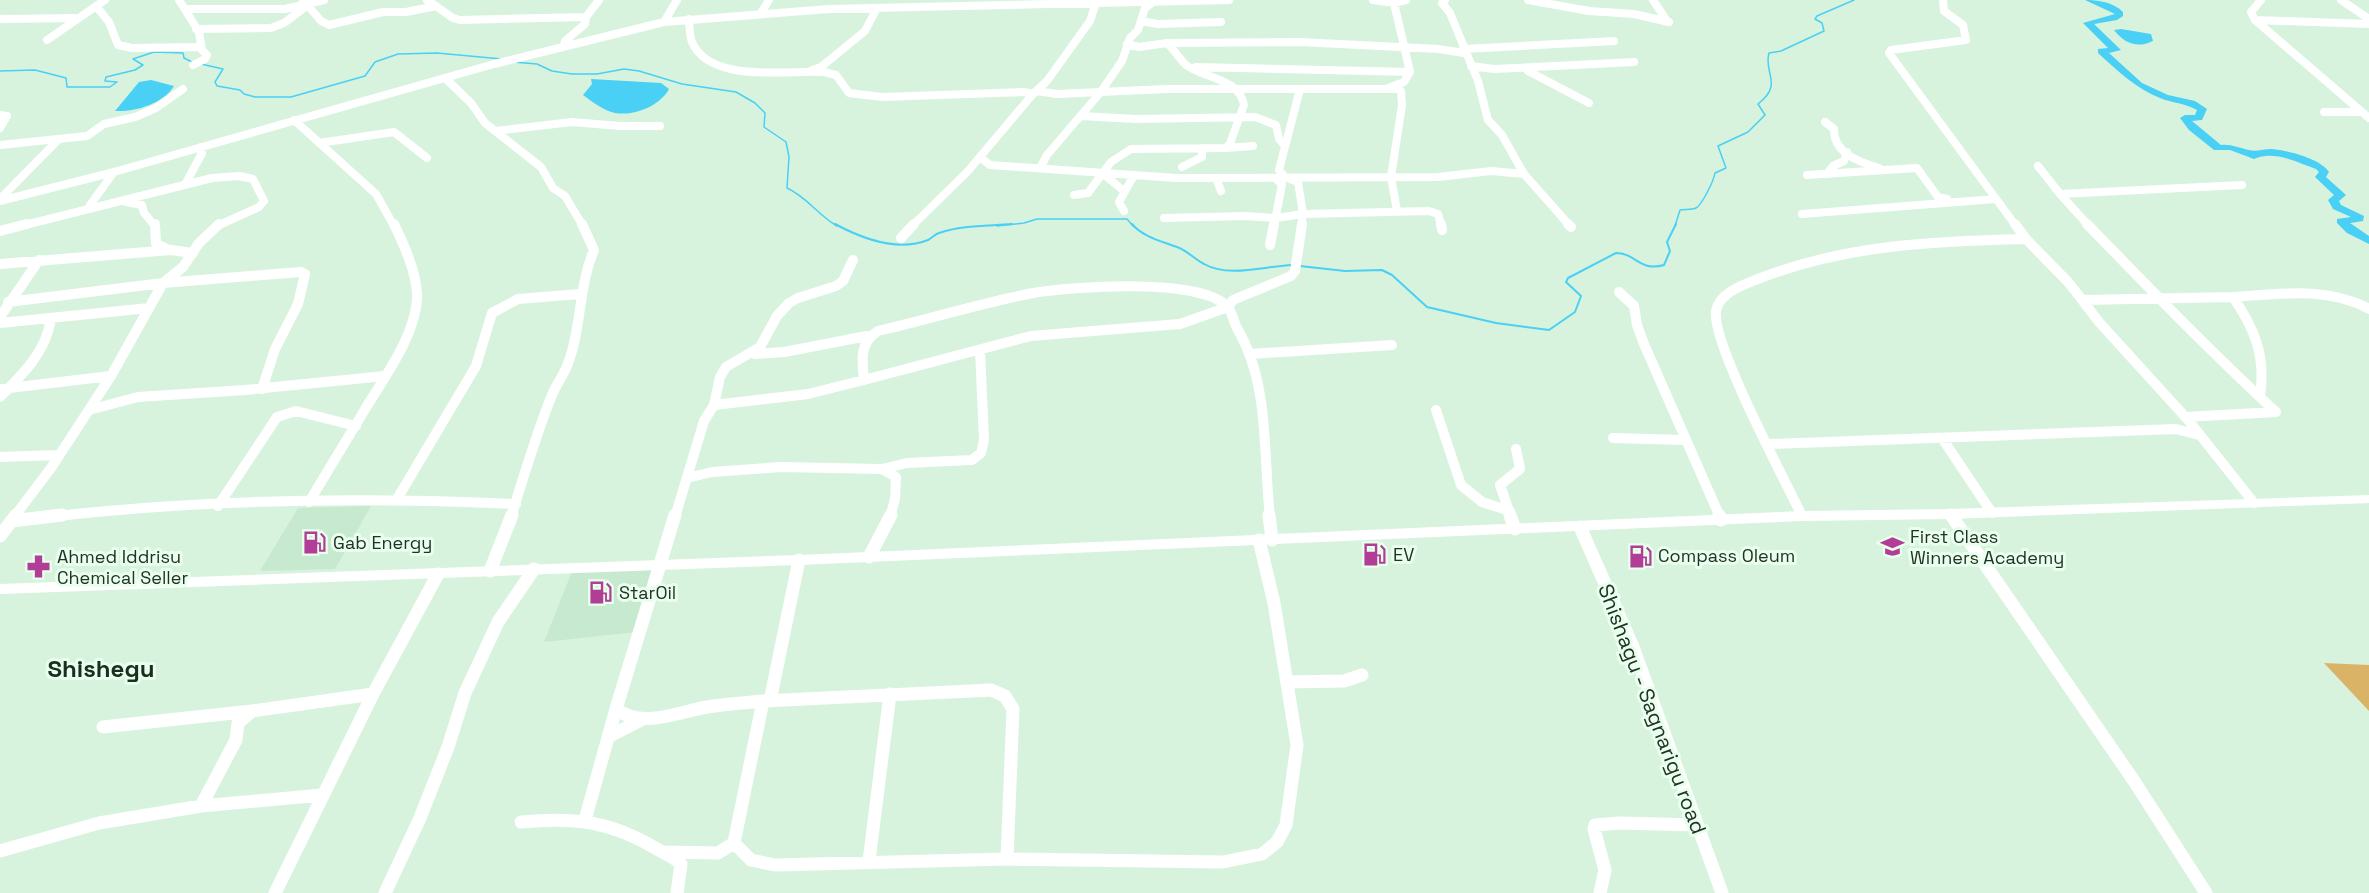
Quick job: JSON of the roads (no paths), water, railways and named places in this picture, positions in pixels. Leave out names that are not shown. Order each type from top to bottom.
[{"type":"main road","points":[[0,590],[800,560],[1802,516],[1992,513],[2369,498]]},
{"type":"street","points":[[47,39],[105,0]]},
{"type":"street","points":[[179,0],[189,9],[190,18],[202,38],[201,47],[207,55],[203,61],[193,65]]},
{"type":"street","points":[[189,9],[285,9],[324,0]]},
{"type":"street","points":[[428,0],[453,18],[466,20],[586,17]]},
{"type":"street","points":[[664,22],[677,0]]},
{"type":"street","points":[[762,13],[769,0]]},
{"type":"street","points":[[1010,5],[1011,2],[1018,0]]},
{"type":"street","points":[[0,200],[114,172],[494,64],[664,22],[934,2],[1010,5],[1029,2],[1152,3],[1228,0]]},
{"type":"street","points":[[1373,0],[1394,3],[1406,0]]},
{"type":"street","points":[[1445,0],[1442,3],[1450,14],[1478,81],[1488,120],[1502,135],[1524,174],[1571,227]]},
{"type":"street","points":[[1528,0],[1589,11],[1634,14],[1667,20],[1653,0]]},
{"type":"street","points":[[1943,0],[1944,11],[1963,25],[1966,40],[1889,52],[2026,239],[2069,283],[2098,322],[2187,419],[2254,503]]},
{"type":"street","points":[[2261,0],[2251,12],[2256,20],[2366,115]]},
{"type":"street","points":[[2341,0],[2369,22]]},
{"type":"street","points":[[564,46],[565,41],[585,24],[586,17],[595,1]]},
{"type":"street","points":[[901,238],[929,207],[981,158],[982,153],[1053,73],[1088,24],[1096,3]]},
{"type":"street","points":[[1040,168],[1060,138],[1100,93],[1122,62],[1127,44],[1142,21],[1145,8],[1152,3]]},
{"type":"street","points":[[1388,88],[1404,82],[1410,72],[1394,3]]},
{"type":"street","points":[[305,4],[321,21],[330,25],[383,12],[406,12],[436,6]]},
{"type":"street","points":[[196,29],[271,28],[279,25],[305,4]]},
{"type":"street","points":[[96,6],[109,22],[118,45],[143,48],[201,47]]},
{"type":"street","points":[[822,69],[842,48],[865,31],[877,8]]},
{"type":"street","points":[[0,19],[76,18]]},
{"type":"street","points":[[689,19],[694,47],[719,66],[735,70],[822,69],[836,75],[849,93],[863,96],[1024,92],[1100,93],[1232,88],[1398,89],[1402,95],[1391,177],[1397,211]]},
{"type":"street","points":[[2256,20],[2369,22]]},
{"type":"street","points":[[1142,21],[1158,24],[1221,22]]},
{"type":"street","points":[[1127,44],[1139,47],[1167,44],[1300,42],[1464,51],[1505,45],[1614,41]]},
{"type":"street","points":[[1167,44],[1190,67],[1223,80],[1243,98],[1244,105],[1238,117],[1232,141],[1224,148]]},
{"type":"street","points":[[1471,66],[1480,69],[1522,68],[1634,62]]},
{"type":"street","points":[[1190,67],[1410,72]]},
{"type":"street","points":[[1522,68],[1589,103]]},
{"type":"street","points":[[446,79],[471,103],[485,123],[541,166],[553,188],[565,196],[594,250],[585,271],[576,334],[567,366],[553,393],[516,504],[490,571]]},
{"type":"street","points":[[0,145],[87,136],[104,124],[142,115],[166,103],[183,89]]},
{"type":"street","points":[[1283,178],[1279,170],[1300,89]]},
{"type":"street","points":[[2324,112],[2366,115]]},
{"type":"street","points":[[0,115],[7,116],[7,119],[0,129]]},
{"type":"street","points":[[1081,116],[1136,119],[1255,117],[1276,125],[1280,139],[1285,146]]},
{"type":"street","points":[[294,120],[378,195],[388,209],[405,250],[417,295],[411,322],[401,349],[309,501]]},
{"type":"street","points":[[496,131],[577,122],[620,126],[660,126]]},
{"type":"street","points":[[1825,122],[1834,129],[1834,141],[1847,152],[1861,161],[1886,168]]},
{"type":"street","points":[[319,143],[394,132],[427,158]]},
{"type":"street","points":[[0,200],[58,140]]},
{"type":"street","points":[[1074,195],[1088,193],[1100,173],[1118,156],[1131,149],[1253,146]]},
{"type":"street","points":[[186,183],[202,153],[201,147]]},
{"type":"street","points":[[1182,167],[1202,157],[1202,148]]},
{"type":"street","points":[[1827,174],[1833,166],[1845,161],[1847,152]]},
{"type":"street","points":[[981,158],[990,165],[1216,178],[1460,176],[1491,171],[1524,174]]},
{"type":"street","points":[[2038,166],[2060,194],[2198,334],[2219,360],[2276,412],[2187,419],[2176,429]]},
{"type":"street","points":[[1807,175],[1886,168],[1917,168],[1936,200]]},
{"type":"street","points":[[84,209],[98,199],[106,180],[114,172]]},
{"type":"street","points":[[1100,173],[1112,179],[1124,191]]},
{"type":"street","points":[[1124,211],[1119,202],[1124,191],[1132,183],[1134,175]]},
{"type":"street","points":[[0,231],[186,183],[222,177],[244,176],[253,179],[264,201],[259,207],[217,226],[199,243],[183,267],[163,283],[111,376],[0,536]]},
{"type":"street","points":[[1216,178],[1221,191]]},
{"type":"street","points":[[714,405],[778,399],[831,390],[1031,336],[1165,326],[1210,315],[1227,307],[1233,300],[1292,276],[1303,214],[1298,182],[1283,178],[1278,181],[1282,184],[1281,193],[1270,246]]},
{"type":"street","points":[[2060,194],[2242,185]]},
{"type":"street","points":[[98,199],[108,202],[142,204],[144,213],[156,226],[156,244],[171,250]]},
{"type":"street","points":[[1802,214],[1936,200],[1996,199]]},
{"type":"street","points":[[1164,218],[1244,216],[1276,218],[1303,214],[1434,212],[1440,216],[1442,230]]},
{"type":"street","points":[[1802,516],[1741,388],[1719,335],[1715,311],[1719,302],[1746,284],[1773,272],[1800,262],[1842,253],[1951,241],[2026,239]]},
{"type":"street","points":[[0,264],[171,250],[193,252]]},
{"type":"street","points":[[0,317],[8,302],[39,260]]},
{"type":"street","points":[[755,354],[784,307],[807,295],[834,288],[844,281],[851,270],[853,260]]},
{"type":"street","points":[[8,302],[163,283],[301,272],[305,274],[298,304],[275,350],[262,389]]},
{"type":"street","points":[[585,820],[659,564],[704,421],[714,405],[718,382],[728,363],[755,354],[784,352],[867,336],[878,331],[1035,292],[1096,287],[1185,289],[1215,298],[1227,307],[1250,354],[1261,397],[1267,493],[1266,540],[1297,745],[1287,825],[1277,842],[1262,854],[1223,862],[1007,859],[775,865],[755,863],[744,857],[734,843]]},
{"type":"street","points":[[1618,292],[1635,306],[1637,326],[1644,344],[1721,520]]},
{"type":"street","points":[[397,499],[476,366],[492,313],[518,298],[580,294]]},
{"type":"street","points":[[2082,300],[2331,296],[2356,301],[2369,309]]},
{"type":"street","points":[[2233,297],[2248,319],[2262,356],[2264,373],[2260,396]]},
{"type":"street","points":[[0,323],[149,308]]},
{"type":"street","points":[[0,397],[4,389],[41,351],[50,331],[51,319]]},
{"type":"street","points":[[864,381],[863,343],[867,336]]},
{"type":"street","points":[[1250,354],[1392,345]]},
{"type":"street","points":[[687,478],[712,472],[781,467],[882,469],[908,462],[972,460],[979,456],[984,440],[980,350]]},
{"type":"street","points":[[4,389],[111,376]]},
{"type":"street","points":[[86,412],[114,401],[386,376]]},
{"type":"street","points":[[1436,410],[1461,485],[1482,502],[1510,512]]},
{"type":"street","points":[[218,506],[277,417],[296,411],[356,426]]},
{"type":"street","points":[[1769,444],[2176,429],[2199,435]]},
{"type":"street","points":[[1614,438],[1685,440]]},
{"type":"street","points":[[1942,438],[1992,513]]},
{"type":"street","points":[[1515,529],[1500,485],[1520,469],[1516,449]]},
{"type":"street","points":[[0,457],[58,455]]},
{"type":"street","points":[[868,556],[887,528],[894,502],[896,477],[882,469]]},
{"type":"street","points":[[11,521],[117,509],[309,501],[397,499],[516,504]]},
{"type":"street","points":[[1950,514],[2102,734],[2206,893]]},
{"type":"street","name":"Shishagu - Sagnarigu road","points":[[1580,527],[1633,647],[1722,893]]},
{"type":"street","points":[[661,852],[718,853],[734,843],[800,560]]},
{"type":"street","points":[[385,893],[420,818],[444,757],[465,693],[502,614],[534,569]]},
{"type":"street","points":[[275,893],[373,694],[438,574]]},
{"type":"street","points":[[1287,682],[1344,681],[1362,675]]},
{"type":"street","points":[[608,737],[641,720],[707,707],[766,701],[991,690],[1010,699],[1013,709],[1007,859]]},
{"type":"street","points":[[103,727],[252,711],[373,694]]},
{"type":"street","points":[[869,861],[890,694]]},
{"type":"street","points":[[616,709],[627,717],[641,720]]},
{"type":"street","points":[[201,806],[236,740],[238,723],[252,711]]},
{"type":"street","points":[[0,851],[99,823],[201,806],[322,795]]},
{"type":"street","points":[[521,822],[550,819],[585,820],[612,827],[645,840],[681,864],[676,893]]},
{"type":"street","points":[[1600,893],[1605,870],[1594,829],[1595,825],[1620,823],[1697,825]]},
{"type":"water","points":[[2114,30],[2151,34],[2153,41],[2142,44],[2131,43]]},
{"type":"water","points":[[591,79],[661,83],[669,89],[658,102],[650,107],[632,113],[614,113],[583,95],[592,84]]},
{"type":"water","points":[[151,80],[174,86],[163,98],[148,106],[115,111],[139,82]]},
{"type":"waterway","points":[[1675,226],[1680,210],[1694,209],[1698,206],[1715,173],[1726,168],[1718,146],[1748,132],[1765,115],[1758,104],[1770,90],[1769,53],[1781,51],[1824,31],[1822,23],[1815,19],[1817,16],[1854,0]]},
{"type":"waterway","points":[[2089,0],[2115,9],[2120,14],[2114,18],[2087,23],[2116,50],[2101,51],[2139,85],[2165,97],[2192,103],[2202,109],[2199,118],[2185,118],[2193,128],[2218,148],[2231,147],[2254,156],[2255,153],[2264,152],[2280,154],[2320,167],[2324,172],[2320,177],[2341,195],[2333,200],[2337,207],[2359,216],[2359,219],[2341,221],[2351,231],[2369,241]]},
{"type":"waterway","points":[[0,71],[35,70],[66,78],[67,87],[110,87],[117,82],[105,81],[106,77],[135,70],[143,65],[133,59],[154,52],[183,53],[184,58],[192,62]]},
{"type":"waterway","points":[[201,64],[223,69],[215,82],[217,86],[240,90],[244,94],[255,97],[291,97],[365,76],[375,62],[398,54],[437,53],[502,59]]},
{"type":"waterway","points":[[513,62],[537,64],[552,71],[572,74],[597,74],[624,69],[639,71],[682,84],[736,92],[755,103],[765,113],[764,127],[786,142],[789,157],[787,188],[801,196],[837,226]]},
{"type":"waterway","points":[[997,226],[1037,219],[1127,219],[1133,226]]},
{"type":"waterway","points":[[835,224],[880,242],[904,245],[928,240],[956,228],[1012,224]]},
{"type":"waterway","points":[[1132,224],[1147,235],[1181,249],[1214,268],[1236,271],[1292,265]]},
{"type":"waterway","points":[[1300,266],[1345,271],[1382,270],[1392,275],[1427,307],[1496,323],[1549,330],[1575,312],[1581,296],[1566,282],[1568,278],[1616,253],[1649,266],[1664,265],[1670,251],[1667,242],[1675,226]]},
{"type":"place","name":"Gab Energy","points":[[315,543]]},
{"type":"place","name":"First Class Winners Academy","points":[[1892,547]]},
{"type":"place","name":"EV","points":[[1375,555]]},
{"type":"place","name":"Compass Oleum","points":[[1640,556]]},
{"type":"place","name":"Ahmed Iddrisu Chemical Seller","points":[[39,567]]},
{"type":"place","name":"StarOil","points":[[601,593]]},
{"type":"district","name":"Shishegu","points":[[101,669]]}]
